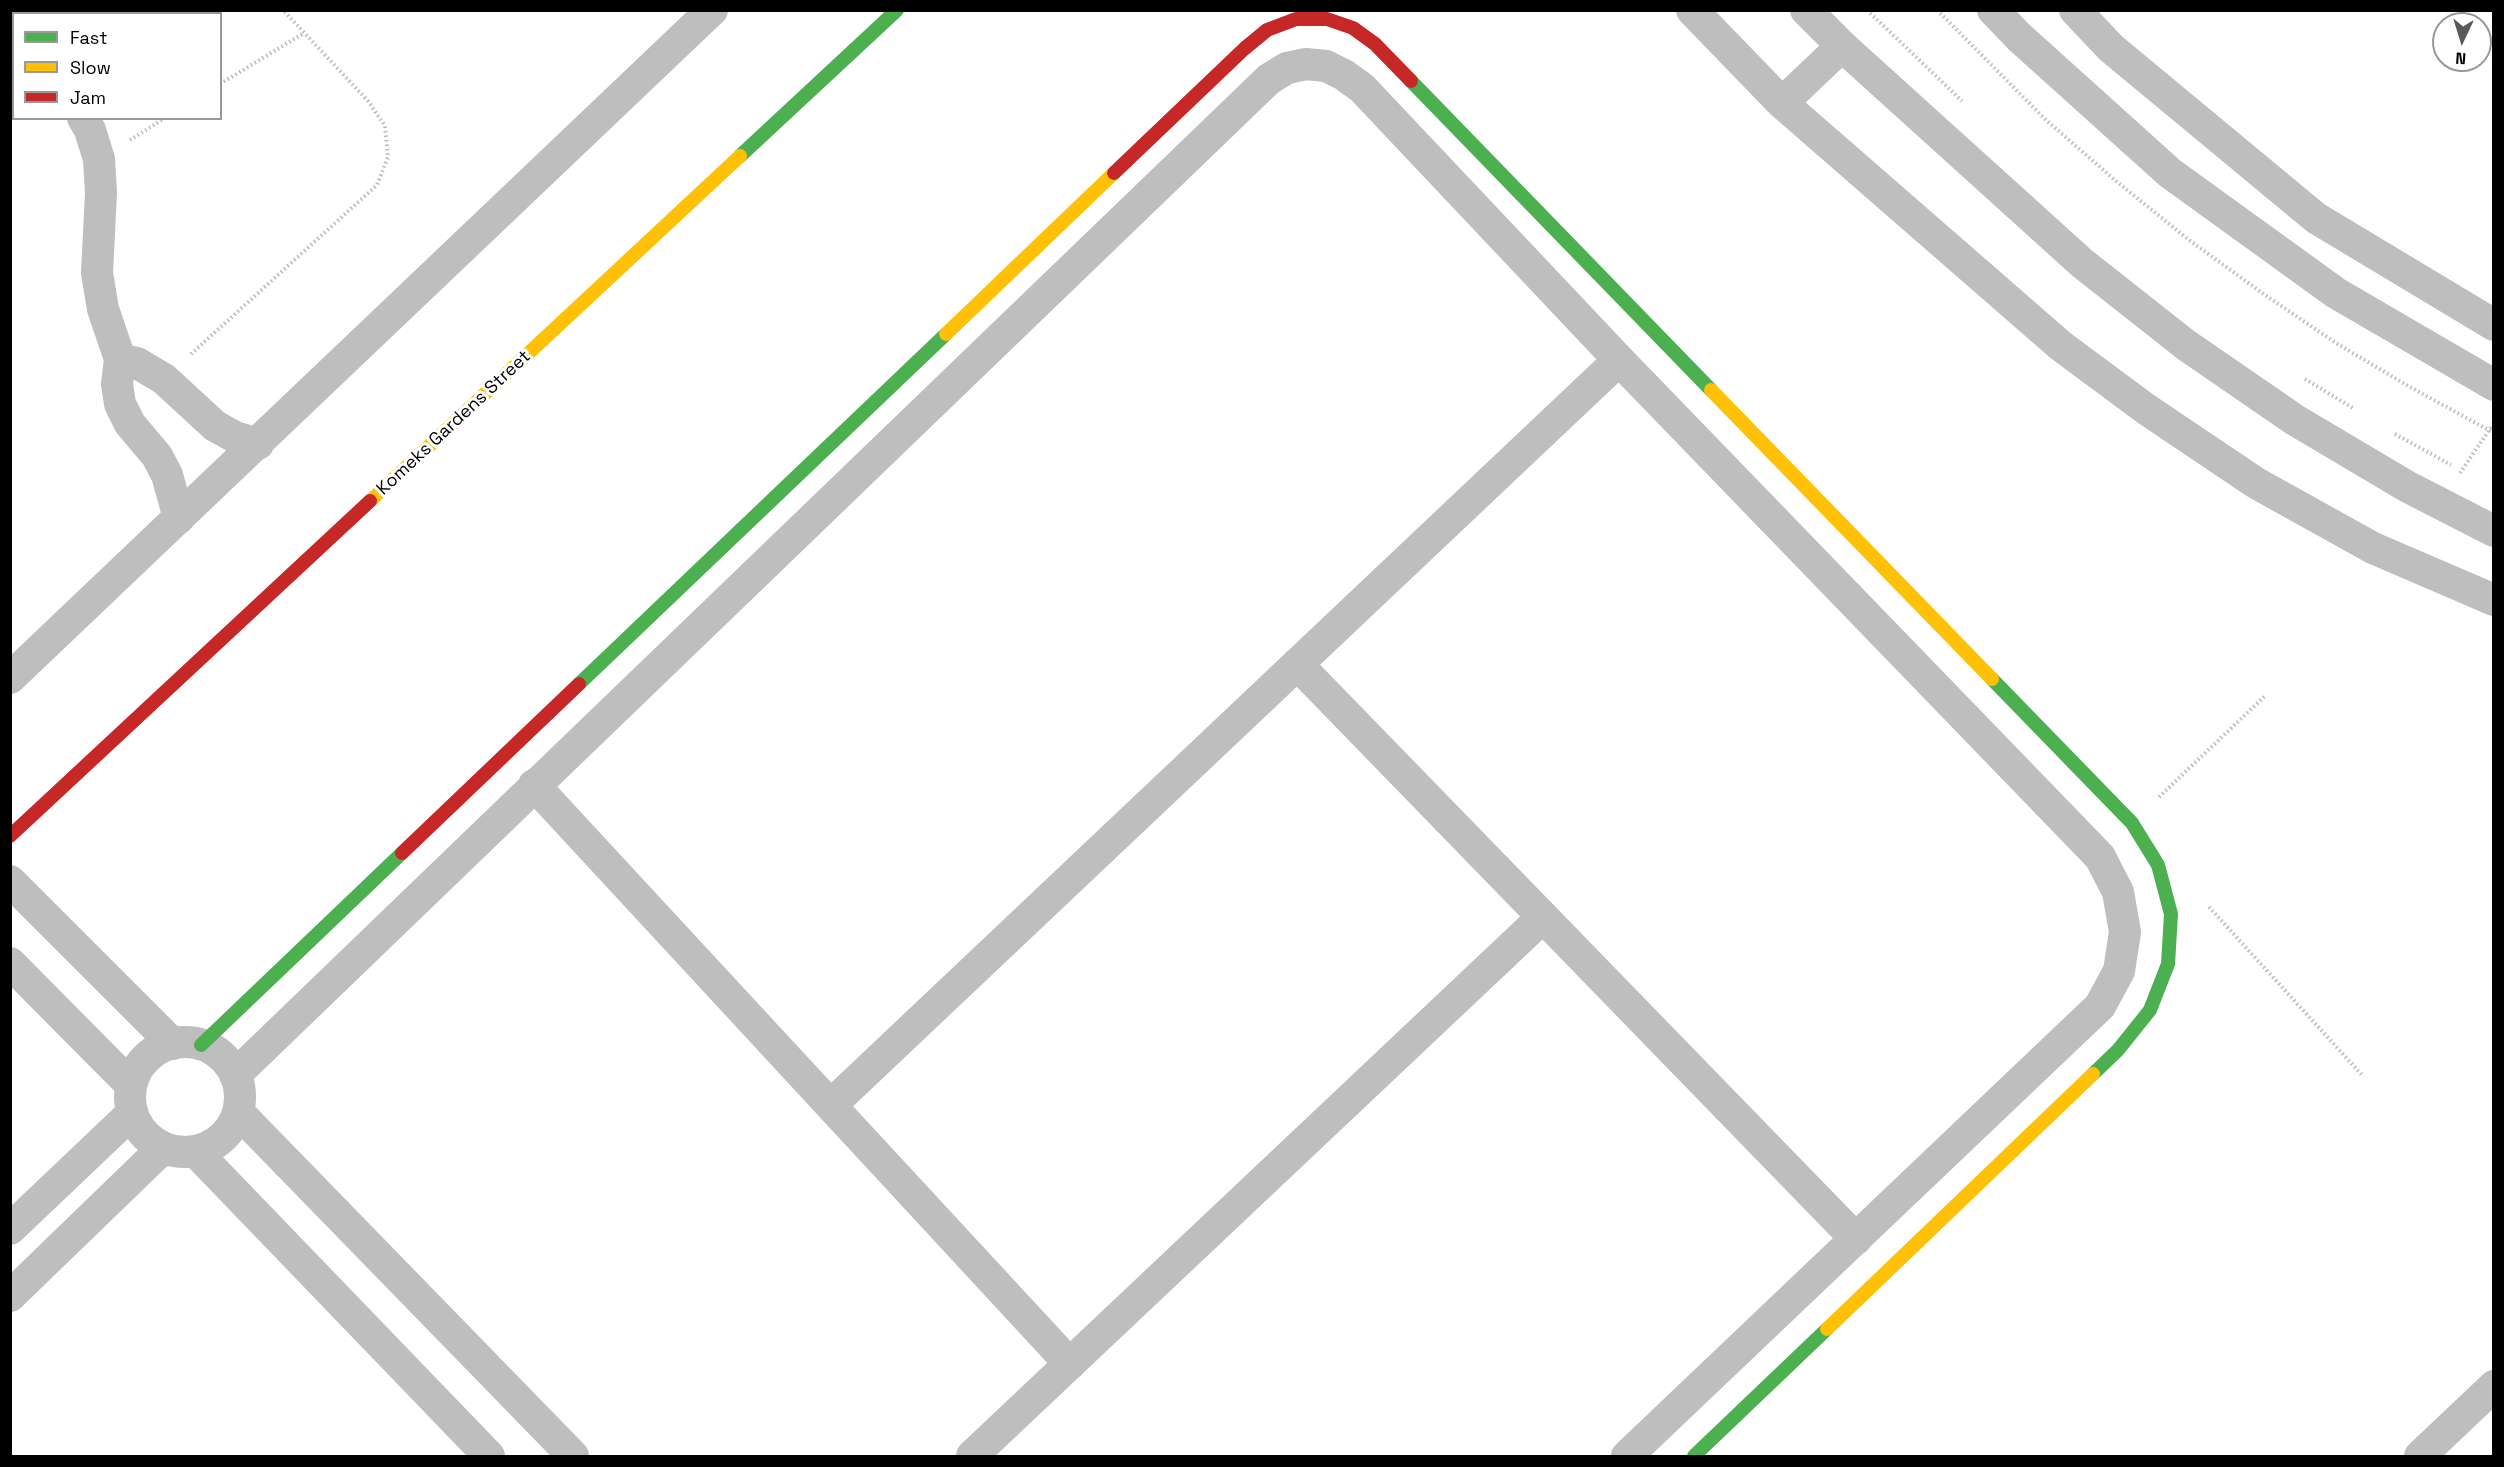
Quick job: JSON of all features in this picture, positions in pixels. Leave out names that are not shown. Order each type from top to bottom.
[{"type":"street","points":[[10,678],[712,10]]},
{"type":"street","name":"Komeks Gardens Street","points":[[10,836],[897,10]]},
{"type":"street","points":[[1692,10],[1782,103],[2061,346],[2146,409],[2256,483],[2373,548],[2493,600]]},
{"type":"street","points":[[1806,10],[1842,46],[2082,263],[2186,345],[2295,420],[2408,487],[2493,531]]},
{"type":"street","points":[[1993,10],[2019,37],[2170,173],[2336,293],[2493,385]]},
{"type":"street","points":[[2075,10],[2111,48],[2316,218],[2493,325]]},
{"type":"street","points":[[187,1045],[1244,49],[1267,30],[1296,19],[1327,19],[1353,28],[1375,44],[2132,823],[2158,866],[2171,914],[2168,964],[2150,1010],[2118,1050],[1694,1456]]},
{"type":"street","points":[[1782,103],[1842,46]]},
{"type":"street","points":[[235,1075],[1261,87],[1287,68],[1306,64],[1326,66],[1362,88],[1619,360],[2100,857],[2118,892],[2125,932],[2119,971],[2100,1005],[1627,1456]]},
{"type":"street","points":[[84,120],[90,130],[99,159],[101,193],[98,273],[103,309],[120,359],[117,384],[120,404],[130,424],[157,456],[167,476],[179,518]]},
{"type":"street","points":[[120,359],[137,363],[164,379],[215,426],[235,437],[258,444]]},
{"type":"street","points":[[831,1105],[1619,360]]},
{"type":"street","points":[[1297,664],[1856,1239]]},
{"type":"street","points":[[534,785],[1071,1364]]},
{"type":"street","points":[[10,881],[187,1045]]},
{"type":"street","points":[[972,1456],[1543,917]]},
{"type":"street","points":[[10,963],[131,1099],[143,1133],[163,1148],[179,1152],[195,1151],[222,1137],[232,1126],[238,1112],[240,1093],[235,1075],[226,1061],[215,1051],[187,1045],[159,1049],[146,1058],[137,1071],[131,1099],[10,1228]]},
{"type":"street","points":[[238,1112],[573,1456]]},
{"type":"street","points":[[10,1296],[163,1148]]},
{"type":"street","points":[[195,1151],[489,1456]]},
{"type":"street","points":[[2420,1456],[2493,1386]]},
{"type":"path","points":[[164,379],[377,185],[388,157],[385,126],[368,100],[283,10]]},
{"type":"path","points":[[1867,10],[1962,102]]},
{"type":"path","points":[[222,83],[304,33]]},
{"type":"path","points":[[2300,376],[2358,412]]},
{"type":"path","points":[[2440,503],[2493,423]]},
{"type":"path","points":[[2389,430],[2472,476]]},
{"type":"path","points":[[2132,823],[2266,695]]},
{"type":"path","points":[[2203,901],[2362,1074]]},
{"type":"traffic: fast","points":[[740,156],[897,10]]},
{"type":"traffic: fast","points":[[1411,81],[1711,390]]},
{"type":"traffic: fast","points":[[579,684],[946,334]]},
{"type":"traffic: fast","points":[[1992,679],[2132,823],[2158,865],[2171,914],[2168,964],[2150,1010],[2118,1050],[2093,1074]]},
{"type":"traffic: fast","points":[[201,1045],[402,853]]},
{"type":"traffic: fast","points":[[1694,1456],[1827,1329]]},
{"type":"traffic: slow","points":[[370,501],[740,156]]},
{"type":"traffic: slow","points":[[946,334],[1114,173]]},
{"type":"traffic: slow","points":[[1711,390],[1992,679]]},
{"type":"traffic: slow","points":[[1827,1329],[2093,1074]]},
{"type":"traffic: jam","points":[[1114,173],[1244,49],[1267,30],[1296,19],[1327,19],[1353,28],[1375,44],[1411,81]]},
{"type":"traffic: jam","points":[[10,836],[370,501]]},
{"type":"traffic: jam","points":[[402,853],[579,684]]}]
